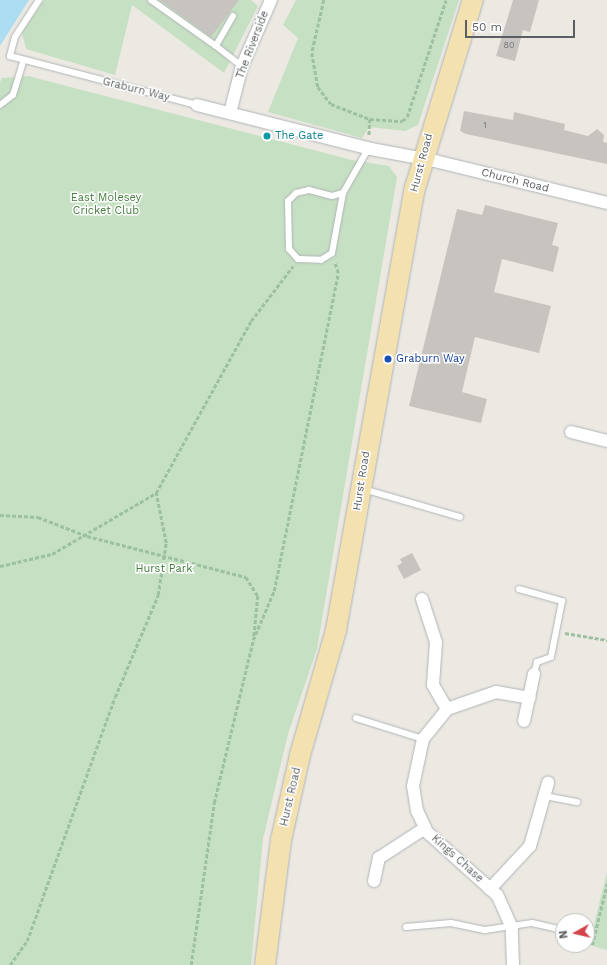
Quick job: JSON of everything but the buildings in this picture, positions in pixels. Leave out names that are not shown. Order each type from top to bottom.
[{"type":"main road","name":"Hurst Road","points":[[265,965],[281,840],[300,755],[336,630],[397,272],[422,160],[473,0]]},
{"type":"street","name":"The Riverside","points":[[230,113],[242,66],[271,0]]},
{"type":"street","name":"Graburn Way","points":[[197,105],[368,149]]},
{"type":"street","points":[[368,149],[422,160]]},
{"type":"street","name":"Church Road","points":[[422,160],[607,203]]},
{"type":"street","points":[[571,432],[607,441]]},
{"type":"street","points":[[422,598],[436,642],[434,685],[447,709],[496,692],[529,698]]},
{"type":"street","points":[[524,721],[534,674]]},
{"type":"street","name":"Kings Chase","points":[[447,709],[423,739],[413,786],[417,811],[425,828],[497,895],[512,928],[513,965]]},
{"type":"street","name":"Kings Chase","points":[[490,889],[530,846],[548,783]]},
{"type":"street","name":"Kings Chase","points":[[374,881],[379,858],[425,828]]},
{"type":"lane","name":"Graburn Way","points":[[39,0],[15,37],[10,56],[22,62],[197,105]]},
{"type":"lane","points":[[152,0],[242,66]]},
{"type":"lane","points":[[216,46],[233,16]]},
{"type":"lane","points":[[0,105],[13,95],[22,62]]},
{"type":"lane","points":[[343,193],[332,196],[309,190],[296,193],[288,202],[286,225],[289,249],[298,259],[321,260],[332,253],[343,193],[368,149]]},
{"type":"lane","points":[[360,488],[460,517]]},
{"type":"lane","points":[[519,589],[562,601],[556,642],[551,657],[537,662],[534,674]]},
{"type":"lane","points":[[356,718],[423,739]]},
{"type":"lane","points":[[544,796],[577,802]]},
{"type":"lane","points":[[406,927],[451,923],[485,930],[512,928],[532,923],[555,928]]},
{"type":"path","points":[[324,0],[312,53],[318,87],[331,104],[370,119],[402,121],[407,117],[446,0]]},
{"type":"path","points":[[368,149],[370,119]]},
{"type":"path","points":[[253,640],[274,591],[338,273],[332,253]]},
{"type":"path","points":[[0,566],[52,554],[87,536],[156,494],[252,321],[298,259]]},
{"type":"path","points":[[10,965],[27,941],[115,697],[149,623],[158,596],[166,543],[156,494]]},
{"type":"path","points":[[0,515],[38,517],[87,536],[164,557],[208,564],[246,576],[258,596],[253,640],[214,803],[191,965]]},
{"type":"path","points":[[556,642],[566,632],[607,640]]},
{"type":"path","points":[[595,933],[607,884]]},
{"type":"green space","points":[[44,0],[251,0],[258,6],[224,73],[132,5],[115,75],[26,49],[22,33]]},
{"type":"green space","points":[[296,0],[459,0],[418,125],[405,131],[369,127],[362,138],[268,112],[298,38],[283,25]]},
{"type":"green space","name":"Hurst Park","points":[[28,76],[352,160],[389,166],[397,177],[317,649],[288,734],[263,839],[251,965],[0,965],[0,82],[2,78]]},
{"type":"green space","points":[[607,872],[607,950],[595,947],[595,921]]},
{"type":"water","points":[[0,0],[29,0],[0,46]]},
{"type":"place","name":"The Gate","points":[[267,136]]},
{"type":"place","name":"Graburn Way","points":[[388,359]]},
{"type":"park label","name":"East Molesey Cricket Club","points":[[106,205]]}]
